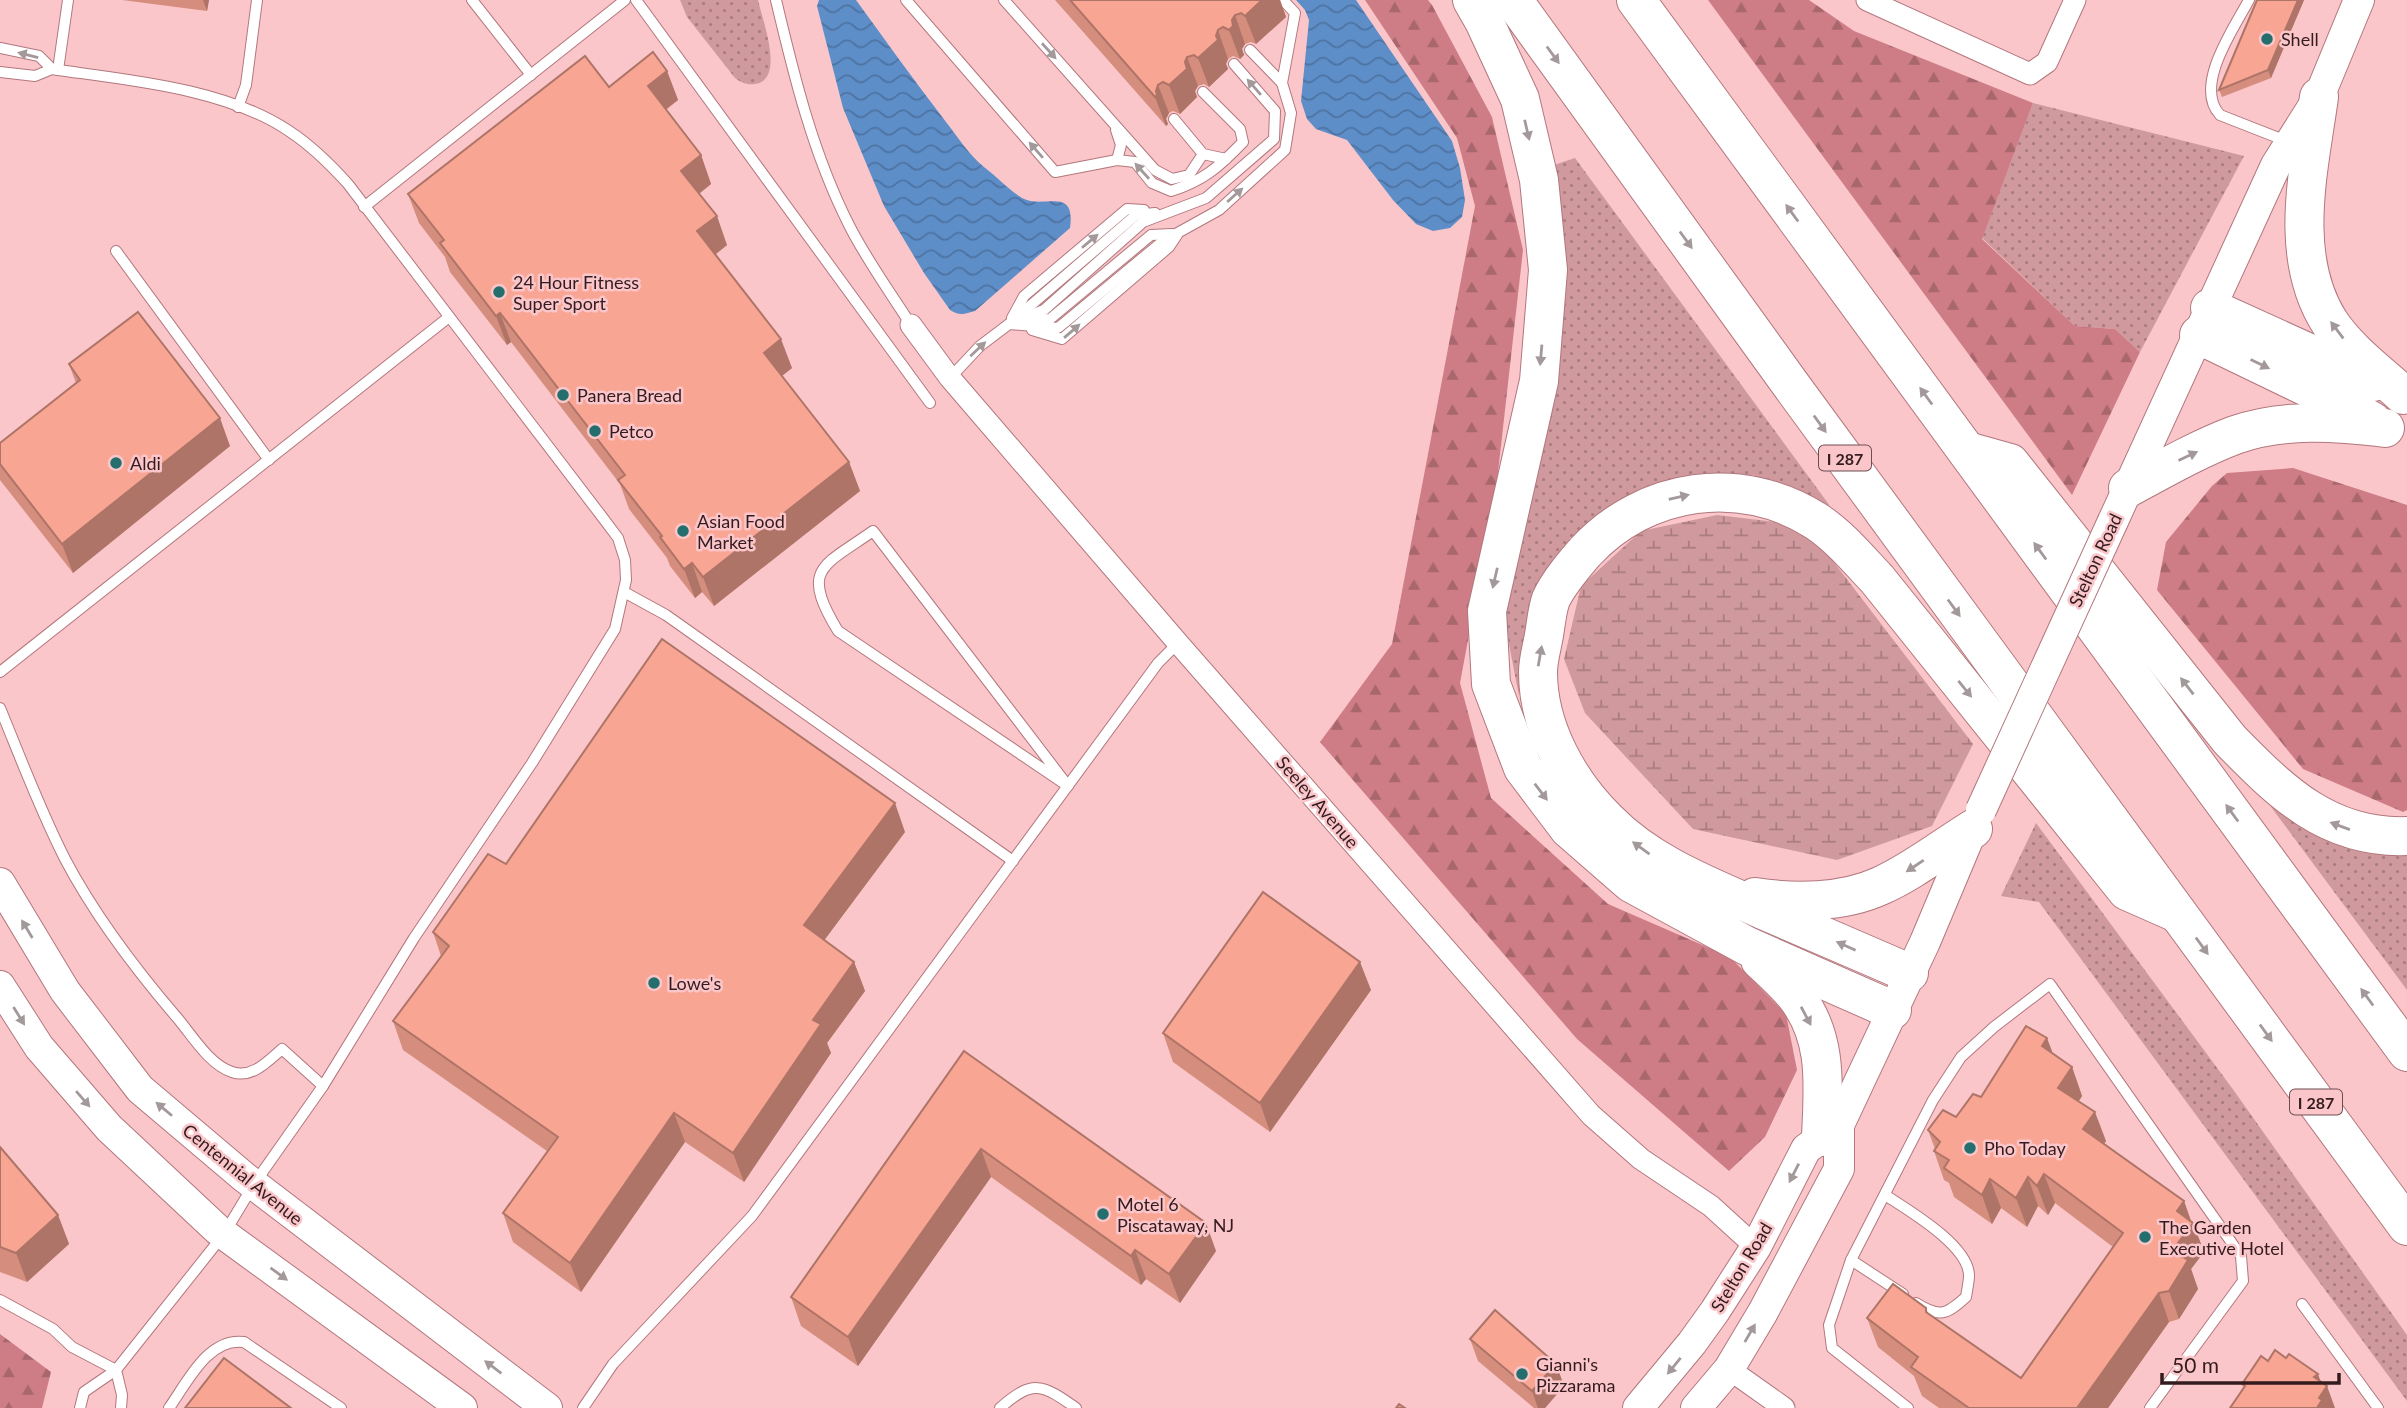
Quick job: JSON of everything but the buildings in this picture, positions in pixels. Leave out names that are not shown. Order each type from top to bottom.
[{"type":"highway","points":[[1472,0],[1520,99],[1539,180],[1548,270],[1539,381],[1488,611],[1491,684],[1523,768],[1569,829],[1631,883],[1747,946],[1892,1010]]},
{"type":"highway","name":"I 287","points":[[1513,0],[2407,1226]]},
{"type":"highway","points":[[1636,0],[2407,1052]]},
{"type":"highway","points":[[2319,97],[2305,203],[2305,243],[2318,301],[2346,342],[2405,396]]},
{"type":"highway","points":[[2204,321],[2405,396]]},
{"type":"highway","points":[[2204,321],[2396,434]]},
{"type":"highway","points":[[2120,505],[2182,459],[2236,435],[2270,426],[2344,423],[2396,434]]},
{"type":"highway","points":[[1967,451],[2010,463],[2230,740],[2269,780],[2297,803],[2328,821],[2361,833],[2407,836]]},
{"type":"highway","points":[[1909,973],[1667,866],[1635,844],[1600,813],[1571,777],[1552,740],[1541,702],[1538,670],[1551,599],[1571,567],[1595,541],[1618,522],[1677,496],[1733,491],[1762,496],[1817,522],[1849,548],[1907,616],[2127,891],[2179,914]]},
{"type":"highway","points":[[1720,891],[1776,899],[1852,896],[1900,876],[1977,820]]},
{"type":"highway","points":[[1747,946],[1796,997],[1817,1036],[1830,1131]]},
{"type":"main road","name":"Stelton Road","points":[[1638,1408],[1692,1343],[1756,1247],[1806,1149],[1830,1131],[1892,1010],[2276,165],[2319,97],[2359,0]]},
{"type":"main road","name":"Centennial Avenue","points":[[0,883],[65,991],[140,1089],[254,1184],[547,1408]]},
{"type":"main road","points":[[0,986],[39,1047],[109,1128],[224,1234],[454,1405]]},
{"type":"main road","name":"Stelton Road","points":[[1696,1408],[1729,1370],[1839,1169],[1830,1131]]},
{"type":"street","points":[[1867,0],[2030,74],[2047,62],[2075,0]]},
{"type":"street","name":"Seeley Avenue","points":[[911,325],[950,378],[1178,643],[1591,1115],[1641,1159],[1711,1206],[1756,1247]]},
{"type":"street","points":[[1729,1370],[1784,1408]]},
{"type":"lane","points":[[55,69],[68,0]]},
{"type":"lane","points":[[238,107],[246,85],[257,0]]},
{"type":"lane","points":[[472,0],[531,75]]},
{"type":"lane","points":[[364,207],[625,0]]},
{"type":"lane","points":[[636,0],[930,403]]},
{"type":"lane","points":[[776,0],[793,72],[823,168],[849,226],[911,325]]},
{"type":"lane","points":[[906,0],[1055,172],[1117,160],[1135,162],[1152,183],[1171,191],[1196,183],[1242,142],[1240,129],[1203,92]]},
{"type":"lane","points":[[1004,0],[1155,170],[1172,179],[1189,175],[1203,153]]},
{"type":"lane","points":[[1010,324],[1062,339],[1169,247],[1179,233],[1219,210],[1285,150],[1291,113],[1282,83],[1295,13],[1283,0]]},
{"type":"lane","points":[[2249,0],[2214,65],[2211,90],[2216,111],[2220,116],[2290,142]]},
{"type":"lane","points":[[0,48],[39,56],[55,69]]},
{"type":"lane","points":[[1250,50],[1282,83]]},
{"type":"lane","points":[[950,378],[980,346],[1010,324],[1044,310],[1143,222],[1206,198],[1274,139],[1275,111],[1234,64]]},
{"type":"lane","points":[[0,72],[35,76],[55,69],[168,86],[238,107],[287,129],[324,157],[348,184],[618,538],[625,560],[624,593],[615,629],[532,763],[414,938],[323,1086],[254,1184],[224,1234],[116,1370],[84,1392],[80,1408]]},
{"type":"lane","points":[[1174,119],[1203,153],[1226,159]]},
{"type":"lane","points":[[1114,124],[1121,145],[1117,160]]},
{"type":"lane","points":[[1010,324],[1024,296],[1127,209],[1167,211]]},
{"type":"lane","points":[[1010,324],[1050,319],[1151,235],[1179,233]]},
{"type":"lane","points":[[116,251],[269,460]]},
{"type":"lane","points":[[0,672],[449,317]]},
{"type":"lane","points":[[873,531],[1068,786],[838,631],[823,606],[817,585],[824,566],[873,531]]},
{"type":"lane","points":[[624,593],[666,615],[1013,862]]},
{"type":"lane","points":[[583,1408],[613,1364],[752,1216],[1158,663],[1178,643]]},
{"type":"lane","points":[[0,708],[40,807],[67,862],[102,920],[136,969],[212,1059],[232,1072],[250,1073],[282,1049],[323,1086]]},
{"type":"lane","points":[[1908,1408],[1832,1348],[1829,1325],[1852,1260],[1933,1100],[1961,1057],[1994,1027],[2050,984],[2241,1256],[2243,1281],[2150,1408]]},
{"type":"lane","points":[[1852,1260],[1932,1313],[1948,1312],[1966,1297],[1969,1274],[1962,1256],[1924,1220],[1885,1195]]},
{"type":"lane","points":[[0,1300],[53,1329],[72,1347],[116,1370],[122,1395],[121,1408]]},
{"type":"lane","points":[[2302,1304],[2378,1408]]},
{"type":"lane","points":[[169,1408],[209,1354],[220,1345],[233,1340],[244,1342],[341,1408]]},
{"type":"lane","points":[[1000,1408],[1023,1390],[1036,1388],[1048,1389],[1076,1408]]},
{"type":"lane","points":[[84,1392],[85,1408]]},
{"type":"green space","points":[[680,0],[758,0],[771,61],[764,80],[749,84],[735,78],[687,17]]},
{"type":"green space","points":[[1365,0],[1428,0],[1432,5],[1492,117],[1523,250],[1496,490],[1460,683],[1491,798],[1608,904],[1730,957],[1786,1014],[1797,1070],[1765,1137],[1729,1171],[1577,1039],[1320,742],[1392,644],[1475,206],[1457,138]]},
{"type":"green space","points":[[1708,0],[1809,0],[1854,31],[2033,103],[1982,239],[2075,326],[2115,329],[2140,352],[2072,495]]},
{"type":"green space","points":[[2033,103],[2244,156],[2140,352],[2115,329],[2075,326],[1982,238]]},
{"type":"green space","points":[[1575,158],[1830,506],[1753,475],[1652,486],[1570,538],[1525,633],[1519,696],[1501,603],[1554,165]]},
{"type":"green space","points":[[2293,468],[2407,505],[2407,810],[2403,812],[2303,769],[2157,590],[2166,542],[2212,486],[2227,473]]},
{"type":"green space","points":[[1717,515],[1776,522],[1820,544],[1973,744],[1932,826],[1837,860],[1693,829],[1585,713],[1564,659],[1581,586],[1641,531]]},
{"type":"green space","points":[[2228,749],[2407,851],[2407,990]]},
{"type":"green space","points":[[2036,823],[2232,1088],[2407,1335],[2407,1401],[2039,902],[2001,896]]},
{"type":"green space","points":[[0,1334],[51,1372],[42,1408],[0,1408]]},
{"type":"water","points":[[819,0],[856,0],[934,107],[979,162],[1022,198],[1039,202],[1056,201],[1068,207],[1071,215],[1070,228],[975,311],[962,314],[950,310],[924,273],[884,206],[843,108],[817,6]]},
{"type":"water","points":[[1296,0],[1356,0],[1452,141],[1465,200],[1462,217],[1450,228],[1433,231],[1416,224],[1393,200],[1347,140],[1316,129],[1307,119],[1301,101],[1309,20]]},
{"type":"place","name":"Shell","points":[[2267,39]]},
{"type":"place","name":"24 Hour Fitness Super Sport","points":[[499,292]]},
{"type":"place","name":"Panera Bread","points":[[563,395]]},
{"type":"place","name":"Petco","points":[[595,431]]},
{"type":"place","name":"Aldi","points":[[116,463]]},
{"type":"place","name":"Asian Food Market","points":[[683,531]]},
{"type":"place","name":"Lowe's","points":[[654,983]]},
{"type":"place","name":"Pho Today","points":[[1970,1148]]},
{"type":"place","name":"Motel 6 Piscataway, NJ","points":[[1103,1214]]},
{"type":"place","name":"The Garden Executive Hotel","points":[[2145,1237]]},
{"type":"place","name":"Gianni's Pizzarama","points":[[1522,1374]]}]
